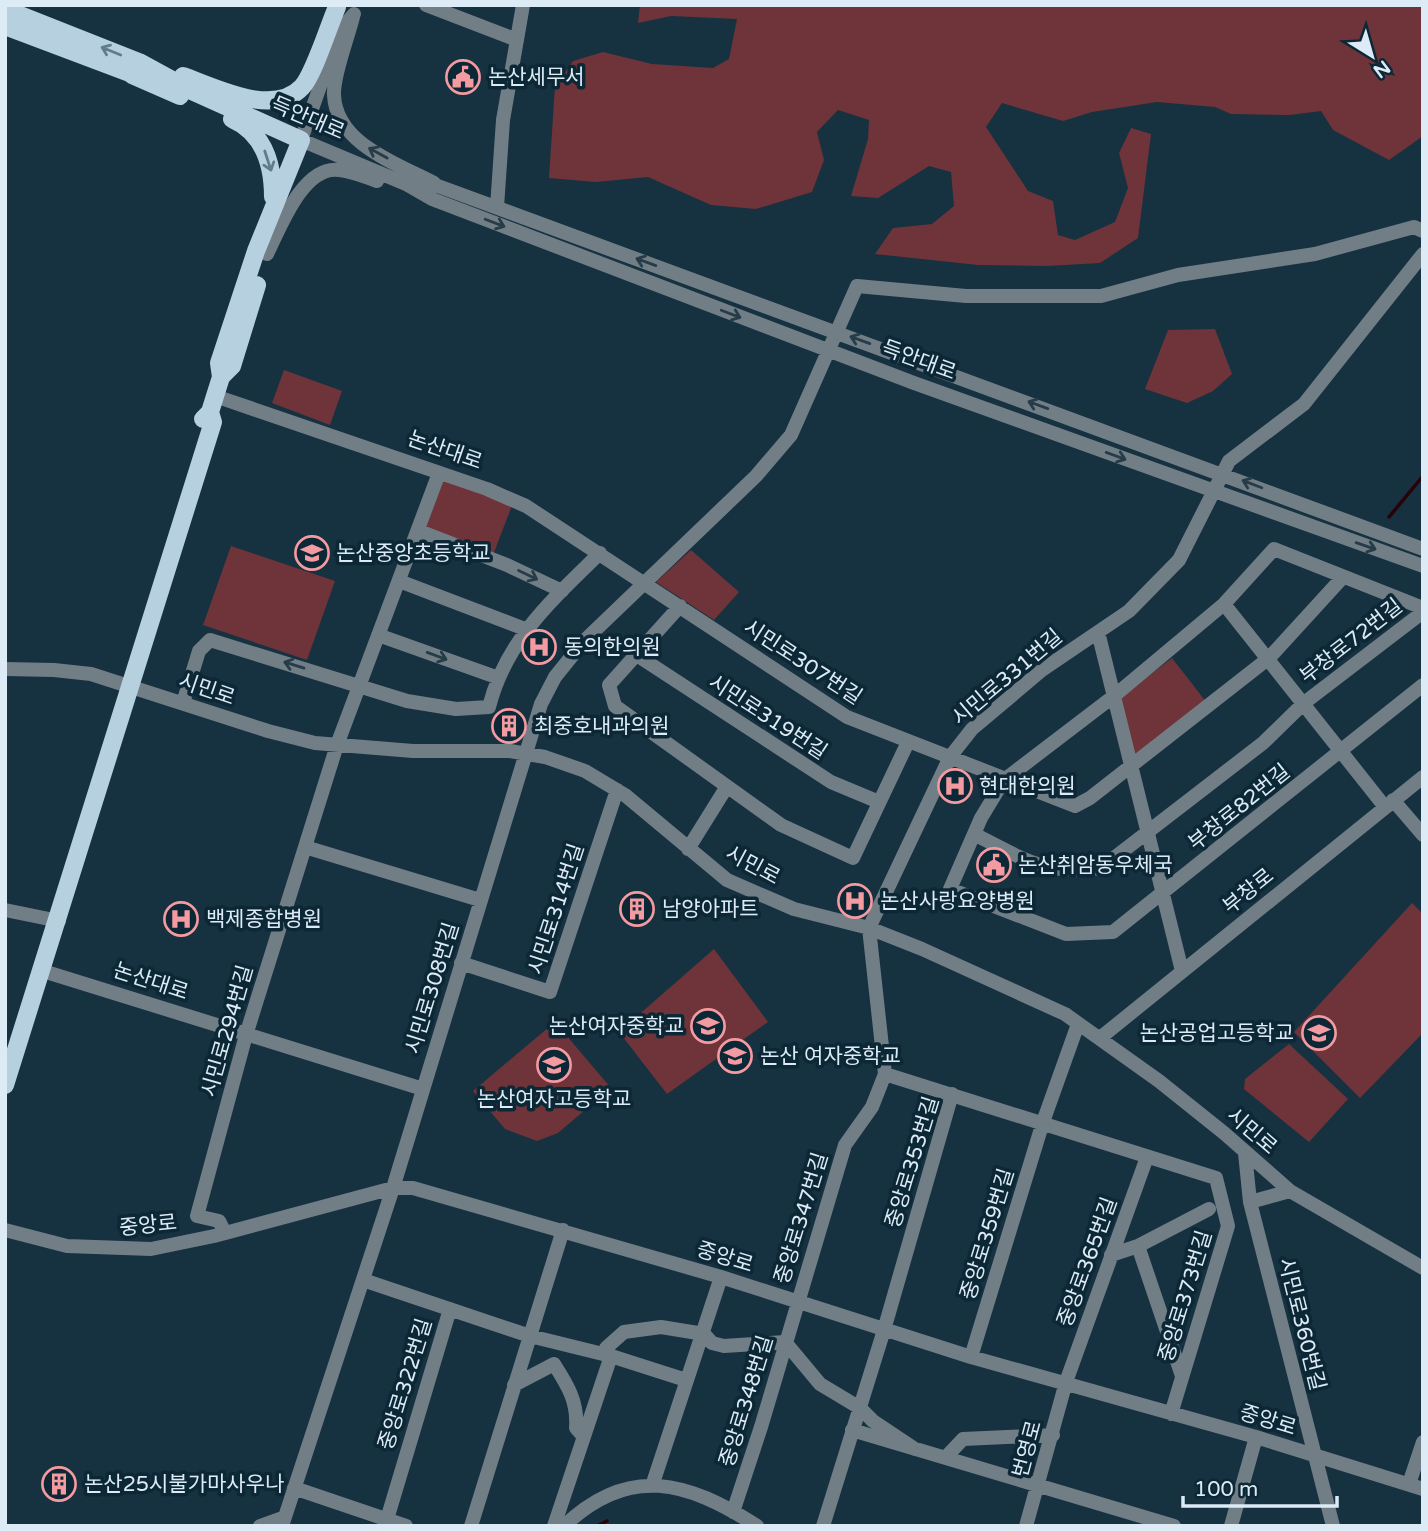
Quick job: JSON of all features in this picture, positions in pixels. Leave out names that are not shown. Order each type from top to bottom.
[{"type":"main road","points":[[136,69],[269,101],[285,98],[303,85],[337,6]]},
{"type":"main road","name":"득안대로","points":[[5,9],[300,140]]},
{"type":"main road","name":"득안대로","points":[[5,26],[136,69]]},
{"type":"main road","points":[[136,69],[241,123],[256,136],[271,167],[273,205]]},
{"type":"main road","points":[[5,1085],[59,921],[213,422],[212,404],[221,377],[219,363],[273,205],[300,140]]},
{"type":"main road","points":[[221,377],[232,366],[288,187],[288,173]]},
{"type":"street","points":[[426,5],[517,40]]},
{"type":"street","points":[[497,207],[503,120],[523,5]]},
{"type":"street","points":[[337,6],[340,30]]},
{"type":"street","points":[[300,140],[340,30],[355,10]]},
{"type":"street","points":[[355,10],[333,94],[337,114],[349,134],[435,192]]},
{"type":"street","name":"득안대로","points":[[300,140],[406,184],[497,207],[1423,549]]},
{"type":"street","points":[[267,254],[302,190],[325,172],[337,169],[435,192]]},
{"type":"street","name":"득안대로","points":[[435,192],[827,349],[1423,566]]},
{"type":"street","points":[[524,754],[541,704],[555,677],[584,641],[756,476],[791,435],[857,286],[966,296],[1101,296],[1178,275],[1315,254],[1414,226],[1423,231]]},
{"type":"street","name":"시민로331번길","points":[[869,928],[950,757],[972,729],[1042,670],[1129,611],[1179,560],[1197,530],[1228,461],[1304,404],[1423,254]]},
{"type":"street","name":"논산대로","points":[[212,404],[439,473],[526,506],[643,582]]},
{"type":"street","name":"시민로294번길","points":[[225,1233],[219,1221],[197,1216],[246,1035],[337,745],[439,473]]},
{"type":"street","points":[[419,531],[507,565],[562,591]]},
{"type":"street","name":"부창로72번길","points":[[1224,604],[1274,549],[1423,610],[1304,703]]},
{"type":"street","points":[[183,703],[199,651],[210,640],[407,701],[456,709],[489,707],[496,677],[525,629],[600,553]]},
{"type":"street","name":"부창로72번길","points":[[1269,659],[1343,577]]},
{"type":"street","points":[[399,581],[525,629]]},
{"type":"street","name":"시민로307번길","points":[[643,582],[847,717],[1004,780],[1075,806],[1130,767]]},
{"type":"street","points":[[976,835],[981,818],[1004,780],[1114,696],[1224,604],[1341,751],[1389,804],[1423,835]]},
{"type":"street","points":[[680,606],[609,685],[615,706],[781,825],[853,858],[908,742]]},
{"type":"street","points":[[1098,632],[1182,971]]},
{"type":"street","points":[[378,635],[496,677]]},
{"type":"street","name":"시민로319번길","points":[[635,654],[831,782],[879,802]]},
{"type":"street","points":[[1130,767],[1269,659]]},
{"type":"street","name":"시민로","points":[[5,669],[91,674],[268,731],[337,745],[413,751],[524,754],[569,765],[617,790],[654,817],[727,880],[794,909],[869,928],[1033,999],[1078,1024],[1224,1133],[1290,1191],[1423,1268]]},
{"type":"street","points":[[1341,751],[1423,685]]},
{"type":"street","name":"부창로82번길","points":[[1304,703],[1263,743],[1101,868],[1069,872],[1040,866],[976,835],[950,889],[1066,934],[1114,932],[1341,751]]},
{"type":"street","name":"시민로308번길","points":[[393,1188],[524,754]]},
{"type":"street","name":"부창로","points":[[1100,1038],[1423,777]]},
{"type":"street","points":[[688,849],[726,788]]},
{"type":"street","name":"시민로314번길","points":[[461,963],[550,992],[617,790]]},
{"type":"street","name":"시민로308번길","points":[[305,847],[480,900]]},
{"type":"street","points":[[5,910],[59,921]]},
{"type":"street","name":"중앙로347번길","points":[[798,1301],[845,1145],[872,1107],[885,1074],[869,928]]},
{"type":"street","name":"논산대로","points":[[43,971],[246,1035]]},
{"type":"street","name":"중앙로359번길","points":[[971,1357],[1043,1122],[1078,1024]]},
{"type":"street","name":"시민로308번길","points":[[246,1035],[423,1088]]},
{"type":"street","points":[[885,1074],[952,1094]]},
{"type":"street","name":"중앙로353번길","points":[[822,1526],[884,1330],[952,1094],[1043,1122]]},
{"type":"street","points":[[1043,1122],[1147,1157]]},
{"type":"street","name":"시민로360번길","points":[[1245,1153],[1250,1202],[1333,1526]]},
{"type":"street","name":"중앙로365번길","points":[[1066,1382],[1147,1157]]},
{"type":"street","name":"중앙로373번길","points":[[1147,1157],[1216,1178],[1228,1226],[1171,1414]]},
{"type":"street","points":[[260,1526],[283,1521],[393,1188]]},
{"type":"street","name":"중앙로","points":[[5,1230],[67,1246],[108,1250],[151,1249],[225,1233],[393,1188],[413,1188],[720,1277],[971,1357],[1256,1437],[1416,1486]]},
{"type":"street","points":[[1250,1202],[1290,1191]]},
{"type":"street","points":[[1111,1255],[1138,1246],[1209,1209]]},
{"type":"street","points":[[471,1526],[563,1230]]},
{"type":"street","points":[[1138,1246],[1182,1376]]},
{"type":"street","points":[[653,1483],[686,1380],[704,1334],[720,1277]]},
{"type":"street","name":"중앙로322번길","points":[[363,1280],[450,1309],[386,1522]]},
{"type":"street","name":"중앙로348번길","points":[[733,1512],[798,1301]]},
{"type":"street","points":[[450,1309],[530,1336],[611,1356],[686,1380]]},
{"type":"street","points":[[611,1356],[606,1348],[624,1332],[661,1327],[704,1334],[712,1343],[724,1346],[785,1342],[820,1384],[860,1408],[873,1421],[915,1448]]},
{"type":"street","points":[[554,1526],[611,1356]]},
{"type":"street","points":[[514,1385],[554,1364],[571,1391],[578,1410],[576,1428],[583,1436]]},
{"type":"street","name":"번영로","points":[[1026,1526],[1040,1485],[1066,1382]]},
{"type":"street","points":[[852,1430],[1174,1526]]},
{"type":"street","points":[[946,1457],[962,1439],[1053,1435]]},
{"type":"street","points":[[1231,1526],[1256,1437]]},
{"type":"street","points":[[1416,1486],[1423,1441]]},
{"type":"street","points":[[564,1526],[587,1505],[621,1490],[653,1483],[683,1488],[757,1526]]},
{"type":"street","points":[[294,1488],[386,1522],[406,1526]]},
{"type":"shaded area","points":[[640,5],[1423,5],[1423,136],[1389,160],[1333,130],[1321,111],[1290,115],[1231,114],[1215,107],[1157,102],[1092,112],[1063,121],[1002,103],[986,127],[1028,191],[1053,201],[1058,235],[1075,240],[1115,222],[1128,188],[1119,153],[1131,128],[1151,134],[1138,238],[1100,263],[1047,266],[978,265],[875,254],[893,228],[932,224],[954,206],[951,172],[929,166],[878,198],[851,196],[868,139],[869,120],[838,110],[817,132],[824,160],[812,192],[756,209],[711,205],[648,177],[596,182],[549,178],[555,86],[573,61],[603,52],[652,64],[713,68],[729,59],[737,19],[671,16],[638,23]]},
{"type":"shaded area","points":[[1215,329],[1232,374],[1213,391],[1187,403],[1145,389],[1168,330]]},
{"type":"shaded area","points":[[284,370],[342,391],[330,425],[272,403]]},
{"type":"shaded area","points":[[442,478],[513,503],[493,555],[423,528]]},
{"type":"shaded area","points":[[231,546],[335,581],[307,660],[203,625]]},
{"type":"shaded area","points":[[691,550],[739,592],[714,620],[656,582]]},
{"type":"shaded area","points":[[1172,658],[1207,703],[1134,759],[1118,699]]},
{"type":"shaded area","points":[[1412,903],[1423,914],[1423,1033],[1360,1098],[1294,1032]]},
{"type":"shaded area","points":[[714,949],[768,1022],[667,1094],[619,1032]]},
{"type":"shaded area","points":[[555,1022],[611,1088],[558,1133],[537,1141],[505,1129],[473,1091]]},
{"type":"shaded area","points":[[1289,1044],[1348,1099],[1309,1142],[1244,1089],[1245,1079]]},
{"type":"waterway","points":[[1389,517],[1423,476]]},
{"type":"waterway","points":[[597,1526],[607,1521]]},
{"type":"place","name":"논산세무서","points":[[463,77]]},
{"type":"place","name":"논산중앙초등학교","points":[[312,553]]},
{"type":"place","name":"동의한의원","points":[[539,647]]},
{"type":"place","name":"최중호내과의원","points":[[509,726]]},
{"type":"place","name":"현대한의원","points":[[955,786]]},
{"type":"place","name":"논산취암동우체국","points":[[994,865]]},
{"type":"place","name":"논산사랑요양병원","points":[[855,901]]},
{"type":"place","name":"남양아파트","points":[[637,909]]},
{"type":"place","name":"백제종합병원","points":[[181,919]]},
{"type":"place","name":"논산여자중학교","points":[[708,1026]]},
{"type":"place","name":"논산공업고등학교","points":[[1319,1033]]},
{"type":"place","name":"논산 여자중학교","points":[[735,1056]]},
{"type":"place","name":"논산여자고등학교","points":[[554,1065]]},
{"type":"place","name":"논산25시불가마사우나","points":[[59,1484]]}]
